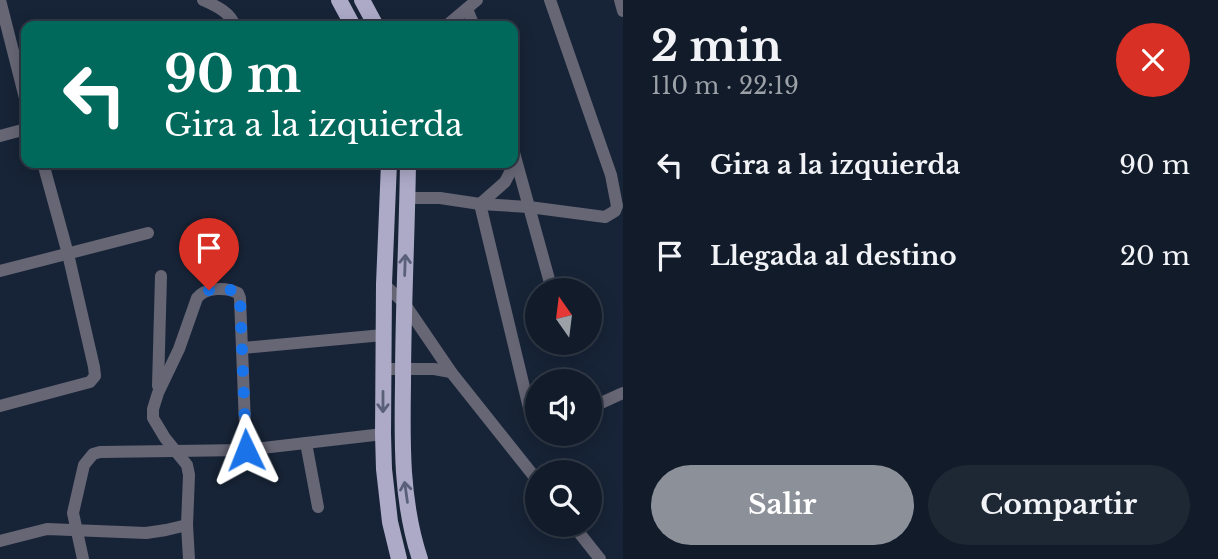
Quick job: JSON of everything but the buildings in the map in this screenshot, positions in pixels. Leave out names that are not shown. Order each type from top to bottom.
[{"type":"main road","points":[[339,0],[350,21]]},
{"type":"main road","points":[[362,0],[373,21]]},
{"type":"main road","points":[[389,168],[384,284],[383,434],[389,511],[399,559]]},
{"type":"main road","points":[[408,168],[403,368],[404,481],[409,517],[420,559]]},
{"type":"street","points":[[1,0],[21,82]]},
{"type":"street","points":[[203,0],[233,21]]},
{"type":"street","points":[[407,198],[440,198],[605,217],[615,211],[617,206],[611,175],[550,0]]},
{"type":"street","points":[[620,0],[623,11]]},
{"type":"street","points":[[452,21],[472,4]]},
{"type":"street","points":[[0,136],[21,131]]},
{"type":"street","points":[[0,406],[90,382],[95,376],[68,254],[44,168]]},
{"type":"street","points":[[480,204],[505,182],[510,168]]},
{"type":"street","points":[[518,168],[549,278]]},
{"type":"street","points":[[480,204],[525,391]]},
{"type":"street","points":[[0,271],[148,233]]},
{"type":"street","points":[[158,393],[162,276]]},
{"type":"street","points":[[384,284],[404,303],[451,372],[525,465]]},
{"type":"street","points":[[189,559],[187,465],[165,438],[153,418],[153,409],[179,349],[193,307],[197,298],[205,291],[231,290],[238,293],[241,304],[246,450]]},
{"type":"street","points":[[243,348],[383,335]]},
{"type":"street","points":[[383,369],[434,369],[451,372]]},
{"type":"street","points":[[602,403],[623,393]]},
{"type":"street","points":[[83,559],[73,513],[84,465],[93,454],[246,450],[383,434]]},
{"type":"street","points":[[306,443],[318,507]]},
{"type":"street","points":[[0,541],[47,529],[146,533],[187,525]]},
{"type":"street","points":[[583,537],[600,559]]},
{"type":"route","points":[[209,290],[235,291],[240,298],[246,450]]}]
